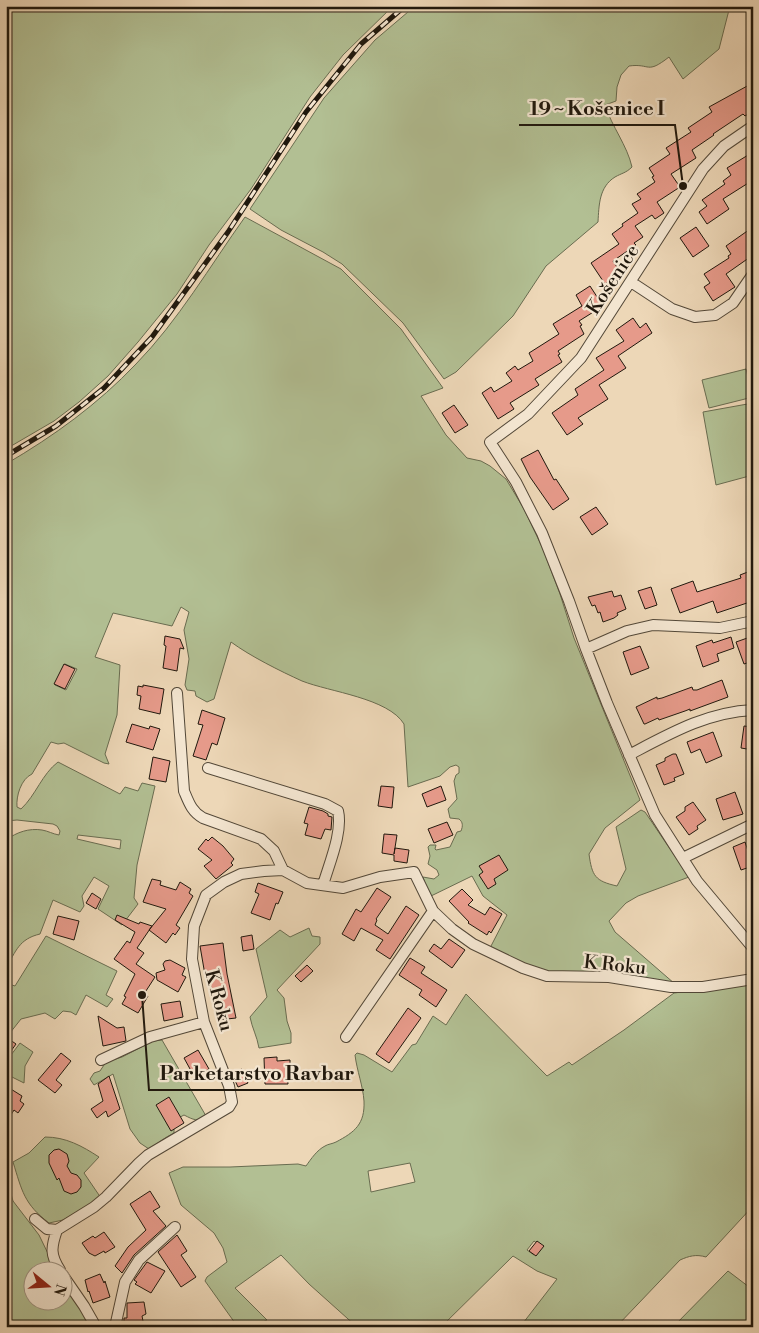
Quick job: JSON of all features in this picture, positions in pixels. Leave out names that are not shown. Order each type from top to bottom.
[{"type":"street","name":"Košenice","points":[[586,649],[570,600],[542,533],[516,482],[490,442],[528,414],[581,358],[703,169],[724,146],[753,126]]},
{"type":"street","points":[[631,282],[672,310],[695,317],[715,315],[733,303],[753,274]]},
{"type":"street","points":[[753,621],[720,628],[653,625],[627,631],[586,649],[655,816],[697,882],[753,948]]},
{"type":"street","points":[[178,693],[184,791],[195,814],[261,839],[274,851],[283,870]]},
{"type":"street","points":[[629,755],[679,729],[709,718],[733,711],[753,710]]},
{"type":"street","points":[[208,768],[283,790],[325,804],[338,811],[340,820],[339,832],[323,885]]},
{"type":"street","points":[[683,858],[753,824]]},
{"type":"street","name":"K Roku","points":[[57,1230],[94,1207],[148,1155],[229,1107],[232,1102],[229,1086],[204,1022],[192,959],[194,926],[206,895],[224,882],[240,874],[283,870],[306,883],[343,888],[380,877],[414,872],[432,911],[452,929],[472,944],[523,968],[547,976],[609,978],[672,987],[703,987],[753,979]]},
{"type":"street","points":[[346,1038],[432,911]]},
{"type":"street","points":[[100,1060],[150,1038],[204,1022]]},
{"type":"street","points":[[35,1219],[47,1228],[57,1230],[52,1246],[54,1260]]},
{"type":"street","points":[[115,1327],[125,1282],[138,1260],[175,1227]]},
{"type":"street","points":[[72,1289],[96,1327]]},
{"type":"green space","points":[[6,6],[393,6],[343,55],[310,97],[251,189],[209,245],[177,294],[138,342],[108,376],[79,402],[54,421],[6,449]]},
{"type":"green space","points":[[415,6],[730,6],[719,49],[683,79],[669,57],[652,67],[629,66],[621,75],[617,87],[616,101],[605,105],[627,151],[632,167],[615,177],[606,186],[601,197],[598,222],[546,266],[513,316],[456,372],[444,379],[403,323],[342,264],[281,230],[250,209],[324,98],[375,40]]},
{"type":"green space","points":[[245,217],[341,269],[401,329],[443,388],[421,396],[446,435],[467,458],[481,461],[506,479],[524,509],[543,549],[574,638],[640,800],[605,828],[589,854],[593,872],[604,882],[617,886],[626,869],[616,827],[641,810],[645,812],[689,877],[638,896],[626,903],[609,921],[615,932],[675,984],[540,971],[490,948],[507,915],[483,896],[472,876],[431,896],[423,877],[434,879],[439,875],[437,870],[428,864],[430,856],[428,847],[436,845],[436,850],[450,847],[457,832],[462,829],[461,821],[450,818],[448,809],[457,799],[454,781],[459,773],[459,767],[456,765],[450,767],[440,776],[408,787],[404,724],[396,715],[372,702],[302,681],[265,663],[231,642],[214,699],[207,702],[196,696],[195,691],[187,690],[185,685],[189,659],[184,630],[189,612],[181,607],[172,626],[113,613],[95,657],[120,665],[117,715],[105,754],[109,764],[64,743],[51,742],[32,774],[22,784],[17,798],[17,807],[21,809],[48,772],[58,762],[120,794],[125,787],[138,791],[142,783],[155,786],[137,865],[134,898],[138,904],[122,925],[98,909],[109,886],[94,877],[82,896],[84,906],[80,912],[53,900],[40,934],[27,939],[19,946],[6,968],[6,840],[28,830],[42,830],[59,835],[60,831],[53,824],[17,820],[6,821],[6,464],[41,442],[91,406],[136,364],[180,312]],"holes":[[[65,664],[77,669],[66,690],[55,685]],[[78,835],[121,840],[120,849],[77,839]]]},
{"type":"green space","points":[[746,369],[753,397],[709,408],[702,380]]},
{"type":"green space","points":[[753,403],[753,475],[716,485],[703,412]]},
{"type":"green space","points":[[309,928],[312,936],[320,937],[320,944],[277,990],[284,998],[287,1021],[291,1033],[291,1043],[259,1048],[250,1017],[267,997],[256,949],[280,930],[290,937]]},
{"type":"green space","points":[[46,936],[117,971],[106,995],[113,999],[107,1007],[86,995],[76,1015],[63,1011],[55,1019],[45,1013],[21,1019],[6,1038],[6,983],[15,986]]},
{"type":"green space","points":[[753,983],[753,1206],[706,1257],[693,1256],[680,1260],[616,1327],[520,1327],[557,1279],[537,1271],[513,1256],[441,1327],[357,1327],[309,1284],[281,1255],[235,1288],[267,1320],[255,1325],[243,1327],[235,1323],[205,1281],[207,1277],[227,1262],[223,1248],[214,1233],[181,1205],[169,1173],[183,1167],[298,1164],[306,1166],[319,1150],[349,1135],[361,1121],[364,1101],[355,1055],[357,1053],[364,1055],[392,1072],[412,1045],[416,1044],[433,1016],[446,1025],[466,994],[547,1076],[569,1062],[572,1065],[674,993]],"holes":[[[410,1163],[415,1182],[371,1192],[368,1171]],[[534,1241],[541,1246],[534,1255],[527,1250]]]},
{"type":"green space","points":[[162,1040],[206,1116],[195,1120],[184,1115],[167,1124],[170,1128],[174,1129],[174,1133],[149,1149],[140,1143],[130,1129],[113,1074],[94,1085],[90,1079],[94,1073],[100,1071],[106,1062],[122,1057],[153,1041]]},
{"type":"green space","points":[[20,1043],[33,1052],[25,1066],[24,1083],[6,1074],[6,1053],[11,1055]]},
{"type":"green space","points":[[45,1137],[53,1137],[73,1143],[99,1157],[84,1173],[101,1198],[63,1220],[49,1223],[29,1203],[13,1162],[29,1153]]},
{"type":"green space","points":[[6,1176],[13,1201],[39,1235],[51,1260],[22,1260],[22,1310],[72,1310],[72,1293],[92,1327],[6,1327]]},
{"type":"green space","points":[[728,1271],[753,1290],[753,1327],[673,1327]]},
{"type":"building","points":[[749,85],[753,91],[753,111],[745,116],[743,114],[692,150],[696,158],[671,174],[680,187],[657,202],[664,213],[655,219],[652,215],[635,226],[643,237],[634,243],[636,245],[613,261],[621,273],[605,284],[591,263],[619,244],[612,234],[638,213],[632,204],[641,199],[637,194],[655,182],[649,168],[670,154],[666,148],[691,132],[688,128],[712,112],[709,107]]},
{"type":"building","points":[[753,152],[753,180],[723,199],[729,209],[707,224],[699,212],[707,206],[702,200],[725,184],[723,181],[731,175],[727,168]]},
{"type":"building","points":[[696,227],[709,246],[693,257],[680,238]]},
{"type":"building","points":[[753,227],[753,255],[726,274],[735,287],[713,301],[704,287],[710,283],[704,274],[729,258],[728,256],[731,254],[726,246]]},
{"type":"building","points":[[590,286],[603,306],[579,321],[584,334],[558,351],[562,362],[535,379],[539,385],[510,403],[514,409],[498,419],[482,393],[491,387],[494,392],[512,381],[506,373],[515,366],[518,370],[533,361],[529,353],[559,334],[553,324],[582,306],[576,295]]},
{"type":"building","points":[[633,318],[640,328],[646,323],[652,333],[618,356],[626,368],[599,385],[608,399],[578,418],[583,424],[567,435],[552,413],[578,395],[575,389],[604,370],[596,358],[624,341],[616,330]]},
{"type":"building","points":[[454,405],[468,425],[455,433],[442,413]]},
{"type":"building","points":[[538,450],[554,480],[556,479],[569,499],[553,510],[530,477],[521,459]]},
{"type":"building","points":[[596,507],[608,524],[592,535],[580,517]]},
{"type":"building","points":[[753,570],[753,601],[717,613],[713,601],[680,613],[671,589],[693,581],[697,592],[741,578],[740,575]]},
{"type":"building","points":[[651,587],[657,605],[645,609],[638,591]]},
{"type":"building","points":[[612,591],[614,597],[621,595],[626,609],[617,613],[618,615],[614,618],[603,622],[600,612],[598,613],[595,605],[592,606],[588,597]]},
{"type":"building","points":[[165,636],[180,639],[184,649],[180,648],[177,671],[163,668],[166,646],[164,645]]},
{"type":"building","points":[[753,636],[753,661],[744,664],[736,642]]},
{"type":"building","points":[[731,637],[734,648],[717,654],[719,661],[703,667],[696,646],[712,640],[713,643]]},
{"type":"building","points":[[640,646],[649,668],[631,675],[623,652]]},
{"type":"building","points":[[64,664],[75,669],[65,689],[54,684]]},
{"type":"building","points":[[722,680],[728,697],[690,711],[690,709],[644,724],[636,707],[657,697],[657,699],[662,698],[692,687],[693,690],[697,690]]},
{"type":"building","points":[[143,685],[164,689],[160,714],[139,709],[141,696],[137,695],[138,686],[143,687]]},
{"type":"building","points":[[202,710],[225,718],[217,745],[212,743],[206,760],[193,756],[203,725],[198,724]]},
{"type":"building","points":[[132,724],[149,729],[150,726],[160,729],[153,750],[126,742]]},
{"type":"building","points":[[744,726],[753,727],[753,750],[741,748]]},
{"type":"building","points":[[713,732],[722,756],[706,763],[700,749],[691,753],[687,742]]},
{"type":"building","points":[[676,754],[684,774],[674,778],[675,781],[664,785],[656,765],[665,761],[665,758]]},
{"type":"building","points":[[153,757],[170,761],[166,782],[149,779]]},
{"type":"building","points":[[381,786],[394,787],[392,808],[378,806]]},
{"type":"building","points":[[441,786],[446,800],[427,807],[422,794]]},
{"type":"building","points":[[735,792],[743,814],[723,820],[716,799]]},
{"type":"building","points":[[693,802],[706,820],[689,835],[676,817],[685,811],[685,807]]},
{"type":"building","points":[[309,807],[323,811],[332,817],[331,830],[325,829],[321,839],[305,835],[308,824],[304,823]]},
{"type":"building","points":[[447,822],[453,835],[434,843],[428,829]]},
{"type":"building","points":[[384,834],[397,835],[394,854],[395,848],[409,850],[407,863],[394,861],[394,855],[382,853]]},
{"type":"building","points":[[212,837],[234,859],[231,863],[233,865],[216,879],[204,866],[212,860],[198,849],[206,839],[208,841]]},
{"type":"building","points":[[745,842],[753,866],[741,870],[733,847]]},
{"type":"building","points":[[499,855],[508,870],[494,879],[496,884],[488,889],[479,875],[483,872],[479,866]]},
{"type":"building","points":[[152,879],[161,881],[160,885],[176,890],[180,882],[191,889],[189,893],[193,896],[176,925],[180,928],[175,935],[173,933],[166,943],[149,930],[166,909],[143,902]]},
{"type":"building","points":[[258,883],[283,892],[278,904],[276,903],[270,920],[251,913],[259,894],[255,892]]},
{"type":"building","points":[[377,888],[391,897],[376,919],[375,925],[388,934],[406,906],[419,915],[390,959],[376,950],[383,940],[361,928],[354,941],[342,934],[356,909],[361,912]]},
{"type":"building","points":[[462,889],[473,900],[468,905],[485,915],[490,907],[502,914],[491,933],[489,931],[487,935],[468,923],[449,901]]},
{"type":"building","points":[[92,893],[101,899],[96,909],[86,903]]},
{"type":"building","points":[[117,915],[139,924],[140,922],[152,926],[137,948],[144,953],[136,964],[155,977],[144,994],[148,996],[138,1013],[122,1004],[135,974],[114,959],[127,941],[130,943],[135,932],[115,920]]},
{"type":"building","points":[[58,916],[79,921],[74,940],[53,934]]},
{"type":"building","points":[[252,935],[254,949],[243,951],[241,937]]},
{"type":"building","points":[[449,939],[465,950],[452,968],[429,951],[434,944],[441,949]]},
{"type":"building","points":[[223,943],[236,1018],[218,1020],[216,997],[205,975],[200,946]]},
{"type":"building","points":[[410,958],[425,967],[421,973],[447,990],[436,1007],[419,995],[422,990],[399,975]]},
{"type":"building","points":[[170,960],[185,968],[182,975],[186,977],[178,992],[157,980],[156,973],[165,970],[163,964],[165,961]]},
{"type":"building","points":[[307,965],[313,971],[301,982],[295,976]]},
{"type":"building","points":[[180,1001],[183,1017],[164,1021],[161,1004]]},
{"type":"building","points":[[408,1008],[421,1018],[389,1063],[376,1054]]},
{"type":"building","points":[[98,1016],[117,1028],[124,1027],[126,1041],[103,1046]]},
{"type":"building","points":[[6,1037],[16,1044],[6,1058]]},
{"type":"building","points":[[198,1050],[209,1069],[195,1078],[184,1058]]},
{"type":"building","points":[[61,1053],[71,1061],[56,1080],[62,1085],[55,1093],[38,1080]]},
{"type":"building","points":[[277,1057],[277,1061],[290,1060],[290,1070],[287,1070],[288,1084],[265,1084],[264,1058]]},
{"type":"building","points":[[242,1069],[248,1083],[238,1087],[232,1074]]},
{"type":"building","points":[[109,1076],[120,1109],[108,1117],[106,1111],[97,1118],[91,1109],[103,1101],[98,1084]]},
{"type":"building","points":[[6,1086],[22,1096],[20,1101],[24,1104],[18,1113],[14,1110],[6,1123]]},
{"type":"building","points":[[169,1097],[184,1123],[171,1131],[156,1105]]},
{"type":"building","points":[[59,1149],[67,1154],[69,1161],[67,1166],[71,1173],[77,1175],[81,1180],[81,1187],[77,1192],[71,1194],[64,1191],[59,1178],[57,1180],[49,1163],[49,1155],[54,1150]]},
{"type":"building","points":[[150,1191],[160,1207],[153,1211],[166,1226],[134,1255],[122,1273],[115,1266],[128,1247],[146,1230],[130,1204]]},
{"type":"building","points":[[104,1232],[115,1247],[95,1256],[89,1253],[82,1243]]},
{"type":"building","points":[[177,1235],[187,1251],[181,1255],[196,1277],[181,1287],[158,1252]]},
{"type":"building","points":[[537,1241],[544,1246],[536,1256],[529,1251]]},
{"type":"building","points":[[147,1262],[165,1271],[151,1293],[135,1284],[137,1282],[134,1280]]},
{"type":"building","points":[[100,1274],[104,1283],[105,1281],[110,1297],[93,1303],[85,1280]]},
{"type":"building","points":[[144,1302],[146,1314],[142,1316],[144,1326],[124,1327],[124,1318],[127,1318],[127,1303]]},
{"type":"railway","points":[[6,456],[56,426],[104,388],[152,337],[228,232],[306,112],[361,44],[405,6]]},
{"type":"place","name":"19 ~ Košenice I","points":[[683,186]]},
{"type":"place","name":"Parketarstvo Ravbar","points":[[142,995]]}]
